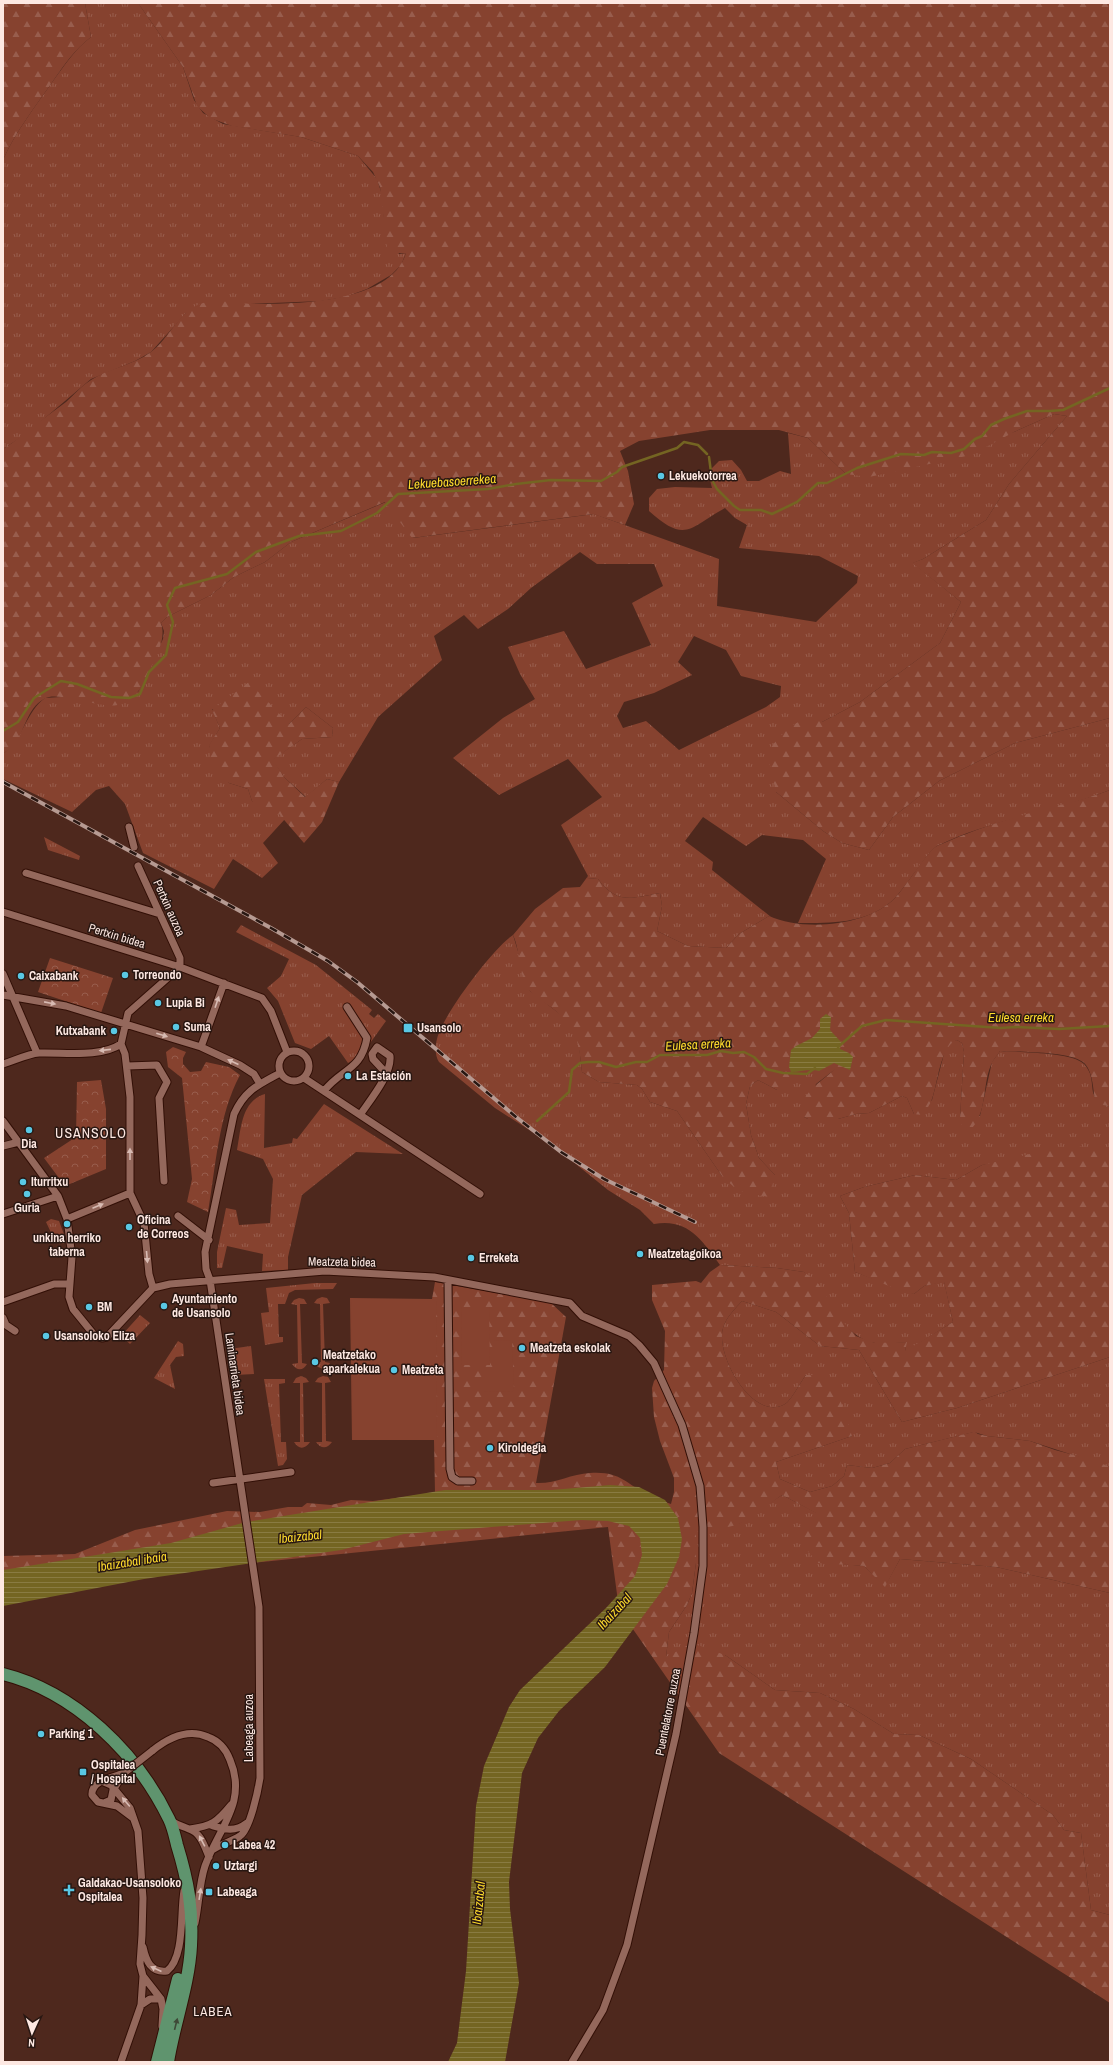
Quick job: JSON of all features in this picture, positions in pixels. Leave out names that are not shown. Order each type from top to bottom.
[{"type":"highway","points":[[3,1674],[41,1687],[82,1713],[113,1741],[137,1766],[170,1820],[184,1867],[191,1898],[191,1947],[168,2062]]},
{"type":"highway","points":[[157,2062],[161,2040],[183,1959],[186,1920],[184,1867]]},
{"type":"street","points":[[129,827],[134,847]]},
{"type":"street","name":"Pertxin auzoa","points":[[138,866],[180,958],[180,967]]},
{"type":"street","points":[[26,873],[160,914]]},
{"type":"street","name":"Pertxin bidea","points":[[3,912],[180,967],[224,982],[262,998],[271,1011],[288,1052]]},
{"type":"street","points":[[3,1120],[58,1196],[67,1219],[72,1257],[69,1297],[73,1310],[95,1336],[102,1338],[107,1337],[153,1288],[149,1274],[144,1223],[130,1193],[130,1097],[125,1054],[121,1044],[124,1023],[128,1013],[180,967]]},
{"type":"street","points":[[3,974],[37,1053]]},
{"type":"street","points":[[201,1048],[224,982]]},
{"type":"street","points":[[3,995],[12,995],[66,1006],[201,1048],[254,1074],[260,1084]]},
{"type":"street","points":[[324,1091],[332,1081],[357,1064],[366,1048],[368,1038],[348,1007]]},
{"type":"street","points":[[3,1064],[37,1053],[74,1054],[113,1050],[121,1044]]},
{"type":"street","points":[[297,1051],[305,1056],[309,1065],[309,1070],[304,1078],[296,1082],[291,1081],[280,1073],[279,1063],[283,1055],[288,1052],[297,1051]]},
{"type":"street","points":[[127,1066],[157,1065],[167,1082],[159,1098],[164,1181]]},
{"type":"street","name":"Laminarrieta bidea","points":[[260,1632],[246,1515],[210,1280],[206,1269],[205,1252],[234,1114],[240,1100],[260,1084],[280,1073]]},
{"type":"street","points":[[360,1115],[386,1073]]},
{"type":"street","points":[[304,1078],[480,1194]]},
{"type":"street","points":[[3,1146],[19,1142]]},
{"type":"street","points":[[67,1219],[130,1193]]},
{"type":"street","points":[[3,1214],[58,1196]]},
{"type":"street","points":[[178,1216],[208,1240]]},
{"type":"street","name":"Meatzeta bidea","points":[[153,1288],[170,1284],[325,1270],[434,1277],[570,1303],[582,1316],[629,1336],[651,1358]]},
{"type":"street","points":[[448,1280],[450,1469],[452,1476],[458,1481],[472,1481]]},
{"type":"street","points":[[3,1302],[54,1284],[70,1284]]},
{"type":"street","points":[[3,1318],[6,1325],[15,1331]]},
{"type":"street","name":"Puentelatorre auzoa","points":[[572,2062],[603,2010],[627,1945],[676,1734],[694,1633],[703,1566],[703,1527],[700,1486],[682,1425],[651,1358]]},
{"type":"street","points":[[213,1482],[291,1472]]},
{"type":"street","name":"Labeaga auzoa","points":[[210,1854],[219,1845],[233,1839],[245,1831],[257,1796],[260,1778],[260,1632]]},
{"type":"street","name":"Labeaga auzoa","points":[[124,1773],[162,1742],[181,1734],[195,1733],[219,1742],[228,1754],[233,1765],[235,1778],[234,1802],[226,1829],[210,1854],[199,1895],[191,1947]]},
{"type":"street","points":[[124,1773],[95,1785],[92,1791],[95,1801],[117,1806],[133,1818]]},
{"type":"street","points":[[104,1803],[111,1800],[113,1790],[124,1773]]},
{"type":"street","points":[[104,1782],[111,1785],[113,1790],[130,1808],[138,1831],[142,1898],[142,1943],[140,1964],[143,1976],[141,2005],[121,2062]]},
{"type":"street","points":[[210,1826],[234,1802]]},
{"type":"street","points":[[170,1820],[178,1826],[190,1829],[200,1836],[210,1854]]},
{"type":"street","points":[[190,1829],[210,1826],[226,1829],[240,1829],[247,1823]]},
{"type":"street","points":[[226,1829],[233,1839]]},
{"type":"street","points":[[142,1943],[149,1965],[162,1972],[167,1971],[172,1966],[177,1957],[180,1942],[181,1908],[184,1891]]},
{"type":"street","points":[[143,1976],[161,1999],[163,2009],[161,2040]]},
{"type":"street","points":[[141,2005],[150,1999],[161,1999]]},
{"type":"green space","points":[[3,3],[85,3],[91,37],[75,52],[62,69],[20,129],[3,160]]},
{"type":"green space","points":[[85,3],[138,3],[183,67],[194,100],[203,113],[223,124],[301,137],[358,156],[377,179],[382,195],[384,218],[399,254],[406,253],[401,265],[391,275],[367,289],[345,297],[321,301],[250,304],[186,313],[151,352],[135,361],[91,379],[26,434],[3,449],[3,160],[20,129],[53,81],[75,52],[91,37]]},
{"type":"green space","points":[[138,3],[1110,3],[1110,718],[1015,743],[939,781],[893,817],[869,850],[842,843],[823,831],[776,792],[767,752],[791,726],[806,719],[814,719],[822,722],[860,702],[940,643],[961,602],[912,563],[923,559],[986,520],[1009,484],[1067,416],[1054,414],[1014,432],[971,455],[869,477],[846,474],[808,438],[779,430],[710,430],[639,441],[620,451],[628,471],[634,504],[625,525],[593,514],[412,538],[385,502],[291,542],[265,562],[234,577],[211,595],[167,617],[161,623],[163,634],[159,650],[144,682],[136,694],[128,701],[119,705],[109,705],[62,697],[44,699],[38,703],[29,715],[13,746],[3,754],[3,449],[66,402],[91,380],[136,361],[151,352],[181,318],[195,306],[215,301],[269,304],[339,298],[361,292],[381,282],[397,270],[406,253],[393,253],[387,248],[380,187],[373,172],[358,156],[301,137],[232,126],[210,118],[197,106],[183,67]]},
{"type":"green space","points":[[1054,414],[1067,416],[1009,484],[986,520],[923,559],[913,563],[961,602],[940,643],[860,702],[822,722],[776,792],[823,831],[842,843],[869,850],[893,817],[939,781],[1015,743],[1110,718],[1110,790],[1089,798],[979,829],[937,846],[928,855],[895,898],[885,907],[874,913],[837,922],[798,923],[826,859],[803,840],[762,835],[746,846],[703,817],[685,841],[713,862],[712,870],[771,917],[769,916],[739,934],[726,948],[688,946],[657,931],[662,906],[660,893],[626,898],[612,893],[598,879],[587,878],[588,876],[561,825],[602,797],[568,759],[499,795],[453,758],[503,718],[535,699],[520,674],[508,647],[564,631],[586,669],[651,645],[632,603],[663,586],[654,564],[597,564],[580,552],[531,588],[508,609],[478,629],[464,615],[434,636],[442,660],[378,717],[339,782],[327,779],[306,797],[285,778],[272,760],[302,739],[332,737],[333,728],[306,707],[289,724],[212,709],[220,728],[209,746],[229,783],[248,789],[252,801],[279,814],[285,819],[263,843],[278,863],[262,878],[233,859],[214,889],[143,853],[125,804],[109,786],[96,790],[72,812],[3,779],[3,754],[10,748],[33,711],[45,698],[138,692],[163,639],[164,631],[161,623],[167,617],[211,595],[234,577],[265,562],[291,542],[386,502],[413,538],[594,514],[719,559],[717,606],[816,622],[857,583],[858,576],[819,556],[739,548],[747,525],[735,518],[725,508],[695,526],[687,529],[680,530],[671,527],[649,511],[649,498],[657,489],[675,487],[712,488],[708,472],[719,461],[732,460],[741,470],[747,481],[759,481],[780,471],[791,474],[788,433],[808,438],[846,474],[1014,432]],"holes":[[[694,636],[726,650],[741,676],[781,686],[780,697],[766,707],[679,750],[646,721],[623,728],[617,716],[624,702],[654,693],[692,675],[678,662]]]},
{"type":"green space","points":[[249,682],[289,724],[306,707],[333,728],[332,737],[302,739],[273,760],[285,778],[305,797],[327,779],[339,782],[322,822],[304,843],[279,814],[267,815],[252,801],[248,789],[229,783],[211,766],[209,745],[220,728],[212,710]]},
{"type":"green space","points":[[1110,790],[1110,1107],[1100,1104],[1095,1100],[1089,1070],[1083,1062],[1076,1058],[1055,1054],[1000,1051],[989,1069],[980,1116],[969,1131],[963,1131],[960,1118],[964,1052],[962,1043],[957,1040],[951,1044],[943,1057],[932,1099],[922,1115],[914,1114],[907,1098],[902,1096],[869,1113],[856,1114],[838,1119],[808,1119],[804,1117],[800,1111],[803,1101],[814,1087],[833,1071],[842,1057],[798,1057],[790,1082],[784,1090],[777,1090],[758,1080],[750,1086],[746,1104],[751,1135],[759,1158],[775,1175],[769,1197],[745,1193],[734,1187],[722,1176],[677,1111],[650,1102],[642,1089],[637,1085],[599,1082],[582,1072],[580,1052],[572,1029],[567,1022],[552,1008],[532,994],[523,979],[516,942],[513,935],[535,909],[563,888],[580,887],[588,876],[587,878],[598,879],[612,893],[626,898],[660,893],[662,906],[657,931],[688,946],[726,948],[739,934],[769,916],[783,921],[817,925],[835,924],[869,915],[895,898],[928,854],[937,846],[999,822]]},
{"type":"green space","points":[[44,837],[80,856],[79,860],[48,850]]},
{"type":"green space","points":[[241,925],[316,965],[372,1010],[369,1014],[374,1018],[378,1014],[386,1021],[360,1057],[348,1063],[329,1036],[311,1049],[295,1043],[278,1001],[267,988],[281,976],[289,959],[236,932]]},
{"type":"green space","points":[[513,935],[530,991],[565,1018],[574,1029],[579,1045],[582,1072],[599,1082],[637,1085],[642,1089],[650,1102],[677,1111],[722,1176],[775,1175],[759,1158],[751,1135],[746,1104],[750,1086],[758,1080],[777,1090],[797,1057],[842,1057],[838,1067],[816,1084],[804,1117],[808,1119],[838,1119],[856,1114],[869,1113],[902,1096],[907,1098],[914,1114],[932,1100],[945,1050],[950,1042],[957,1040],[962,1043],[964,1052],[960,1118],[980,1116],[992,1062],[1000,1051],[1044,1053],[1069,1057],[1078,1060],[1089,1070],[1092,1089],[1096,1099],[1102,1104],[1110,1107],[1110,1149],[982,1165],[956,1180],[915,1175],[864,1187],[840,1196],[849,1213],[855,1272],[914,1294],[924,1286],[944,1281],[953,1322],[905,1352],[906,1342],[875,1343],[864,1340],[844,1325],[804,1272],[777,1268],[720,1265],[707,1247],[693,1233],[676,1224],[654,1224],[640,1210],[608,1190],[551,1144],[495,1108],[439,1062],[436,1054],[436,1042],[448,1015],[469,983],[481,968],[504,942]]},
{"type":"green space","points":[[50,958],[113,978],[101,1013],[38,992]]},
{"type":"green space","points":[[173,1047],[186,1052],[183,1058],[183,1064],[190,1072],[201,1071],[206,1062],[229,1067],[240,1075],[222,1124],[208,1212],[187,1202],[192,1179],[182,1078],[168,1067],[166,1052]]},
{"type":"green space","points":[[101,1080],[106,1109],[106,1169],[65,1186],[44,1158],[76,1137],[77,1082]]},
{"type":"green space","points":[[265,1094],[264,1148],[292,1143],[293,1138],[297,1139],[324,1104],[403,1154],[356,1152],[302,1195],[288,1257],[288,1270],[262,1271],[263,1254],[227,1246],[222,1268],[217,1268],[217,1252],[226,1208],[236,1210],[239,1225],[270,1223],[273,1179],[263,1159],[237,1150],[241,1125],[247,1110],[251,1103]]},
{"type":"green space","points":[[1071,1146],[1110,1149],[1110,1357],[957,1408],[902,1422],[859,1350],[820,1346],[776,1312],[742,1301],[726,1320],[723,1328],[722,1340],[725,1354],[739,1383],[749,1395],[761,1404],[773,1407],[785,1404],[806,1375],[825,1378],[831,1383],[839,1397],[852,1436],[776,1462],[780,1479],[810,1492],[832,1486],[844,1476],[847,1465],[872,1468],[890,1463],[905,1449],[973,1432],[971,1429],[978,1434],[987,1436],[1030,1441],[1055,1450],[1093,1460],[1110,1467],[1110,1593],[996,1567],[900,1559],[885,1587],[864,1566],[818,1563],[791,1532],[816,1513],[782,1495],[741,1523],[730,1527],[707,1529],[696,1532],[696,1563],[692,1593],[687,1605],[669,1632],[666,1657],[692,1643],[725,1655],[775,1690],[820,1693],[854,1709],[894,1734],[919,1735],[971,1759],[1053,1815],[1064,1830],[1081,1833],[1091,1910],[1110,1915],[1110,2003],[719,1753],[619,1609],[608,1527],[103,1578],[3,1592],[3,1556],[75,1554],[135,1530],[227,1511],[260,1512],[288,1507],[302,1507],[307,1503],[331,1505],[351,1500],[373,1501],[435,1493],[434,1440],[352,1440],[350,1298],[432,1299],[435,1282],[551,1303],[566,1317],[536,1483],[550,1482],[590,1473],[608,1474],[622,1479],[640,1491],[671,1504],[674,1492],[674,1478],[660,1441],[654,1417],[652,1388],[654,1381],[664,1370],[665,1331],[652,1300],[652,1285],[696,1281],[701,1283],[710,1272],[720,1265],[777,1268],[804,1272],[817,1282],[845,1324],[856,1336],[875,1343],[907,1342],[905,1351],[953,1322],[944,1282],[924,1286],[914,1294],[906,1293],[855,1272],[849,1213],[840,1196],[864,1187],[915,1175],[956,1180],[982,1165]]},
{"type":"green space","points":[[51,1219],[59,1221],[65,1237],[64,1244],[55,1241],[46,1222]]},
{"type":"green space","points":[[315,1283],[337,1283],[333,1289],[295,1290],[289,1293],[285,1304],[278,1304],[279,1337],[283,1337],[283,1342],[265,1345],[261,1313],[269,1312],[266,1288]]},
{"type":"green space","points":[[322,1297],[327,1298],[330,1303],[323,1304],[325,1362],[330,1363],[328,1367],[323,1369],[318,1367],[315,1363],[321,1362],[320,1304],[314,1303],[317,1299]]},
{"type":"green space","points":[[299,1298],[304,1299],[307,1304],[300,1304],[302,1363],[307,1364],[302,1369],[296,1368],[292,1364],[298,1363],[297,1305],[291,1304],[294,1300]]},
{"type":"green space","name":"Meatzeta","points":[[351,1300],[436,1300],[437,1440],[353,1440]]},
{"type":"green space","points":[[742,1301],[776,1312],[820,1346],[859,1350],[902,1422],[957,1408],[1110,1357],[1110,1467],[1030,1441],[987,1436],[974,1432],[905,1449],[890,1463],[872,1468],[847,1465],[844,1476],[832,1486],[810,1492],[780,1479],[776,1462],[852,1436],[806,1375],[793,1395],[785,1404],[773,1407],[761,1404],[749,1395],[739,1383],[725,1354],[722,1340],[723,1328],[726,1320]]},
{"type":"green space","points":[[461,1307],[489,1307],[490,1365],[462,1365]]},
{"type":"green space","points":[[140,1315],[150,1323],[130,1344],[121,1336]]},
{"type":"green space","points":[[512,1340],[514,1391],[483,1392],[483,1375],[494,1375],[494,1341]]},
{"type":"green space","points":[[178,1341],[183,1344],[184,1356],[176,1357],[170,1365],[175,1389],[154,1378]]},
{"type":"green space","points":[[251,1346],[254,1374],[235,1375],[229,1349]]},
{"type":"green space","points":[[301,1376],[306,1378],[309,1382],[303,1383],[304,1442],[310,1442],[302,1448],[294,1442],[300,1442],[300,1383],[293,1383],[296,1378]]},
{"type":"green space","points":[[323,1376],[328,1377],[331,1382],[325,1383],[326,1441],[332,1442],[326,1447],[320,1446],[316,1442],[322,1442],[322,1383],[315,1382],[318,1378]]},
{"type":"green space","points":[[264,1379],[285,1379],[285,1383],[279,1384],[281,1442],[286,1442],[287,1459],[283,1465],[278,1466]]},
{"type":"green space","points":[[782,1495],[817,1513],[818,1562],[864,1566],[885,1586],[900,1559],[996,1567],[1110,1593],[1110,1915],[1091,1910],[1081,1833],[1064,1830],[1053,1815],[971,1759],[919,1735],[894,1734],[854,1709],[820,1693],[775,1690],[725,1655],[666,1657],[669,1632],[687,1605],[692,1593],[696,1563],[695,1531],[740,1523]]},
{"type":"water","points":[[826,1014],[831,1017],[830,1030],[841,1042],[840,1049],[849,1053],[853,1057],[850,1070],[834,1063],[819,1071],[808,1070],[791,1072],[789,1067],[791,1050],[812,1038],[820,1029],[820,1019]]},
{"type":"water","points":[[610,1485],[639,1487],[665,1500],[678,1518],[682,1539],[679,1557],[667,1584],[605,1667],[559,1711],[538,1738],[522,1773],[509,1882],[510,1909],[519,1983],[505,2062],[448,2062],[457,2043],[466,1971],[476,1806],[484,1766],[509,1707],[520,1690],[606,1608],[635,1576],[642,1555],[640,1538],[629,1526],[608,1521],[581,1520],[404,1534],[341,1550],[144,1579],[3,1606],[3,1570],[171,1543],[246,1522],[445,1490],[552,1490]]},
{"type":"waterway","name":"Lekuebasoerrekea","points":[[709,457],[712,480],[717,489],[734,506],[740,510],[761,510],[772,514],[797,502],[818,483],[827,483],[857,468],[901,454],[924,455],[932,452],[951,453],[964,449],[975,439],[982,436],[991,425],[1004,419],[1027,411],[1063,410],[1110,388]]},
{"type":"waterway","name":"Lekuebasoerrekea","points":[[3,731],[18,722],[34,698],[61,681],[77,684],[111,697],[129,698],[140,694],[149,672],[166,655],[173,622],[167,605],[175,588],[227,574],[256,552],[299,536],[341,531],[377,513],[398,494],[488,489],[551,480],[601,481],[617,472],[622,467],[677,448],[684,442],[698,445],[707,454]]},
{"type":"waterway","name":"Eulesa erreka","points":[[838,1047],[862,1026],[886,1020],[1001,1028],[1015,1027],[1059,1029],[1110,1026]]},
{"type":"waterway","name":"Eulesa erreka","points":[[537,1121],[569,1092],[572,1070],[580,1063],[599,1062],[616,1067],[636,1062],[647,1062],[660,1055],[707,1055],[721,1051],[733,1053],[744,1052],[754,1057],[766,1069],[783,1073],[807,1074],[815,1068]]},
{"type":"railway","points":[[3,782],[271,928],[328,961],[357,982],[516,1117],[561,1152],[604,1179],[695,1222]]},
{"type":"place","name":"Lekuekotorrea","points":[[661,476]]},
{"type":"place","name":"Torreondo","points":[[125,975]]},
{"type":"place","name":"Caixabank","points":[[21,976]]},
{"type":"place","name":"Lupia Bi","points":[[158,1003]]},
{"type":"place","name":"Suma","points":[[176,1027]]},
{"type":"place","name":"Usansolo","points":[[408,1028]]},
{"type":"place","name":"Kutxabank","points":[[114,1031]]},
{"type":"place","name":"La Estación","points":[[348,1076]]},
{"type":"place","name":"Dia","points":[[29,1130]]},
{"type":"place","name":"Iturritxu","points":[[23,1182]]},
{"type":"place","name":"Guria","points":[[27,1194]]},
{"type":"place","name":"unkina herriko taberna","points":[[67,1224]]},
{"type":"place","name":"Oficina de Correos","points":[[129,1227]]},
{"type":"place","name":"Meatzetagoikoa","points":[[640,1254]]},
{"type":"place","name":"Erreketa","points":[[471,1258]]},
{"type":"place","name":"Ayuntamiento de Usansolo","points":[[164,1306]]},
{"type":"place","name":"BM","points":[[89,1307]]},
{"type":"place","name":"Usansoloko Eliza","points":[[46,1336]]},
{"type":"place","name":"Meatzeta eskolak","points":[[522,1348]]},
{"type":"place","name":"Meatzetako aparkalekua","points":[[315,1362]]},
{"type":"place","name":"Meatzeta","points":[[394,1370]]},
{"type":"place","name":"Kiroldegia","points":[[490,1448]]},
{"type":"place","name":"Parking 1","points":[[41,1734]]},
{"type":"place","name":"Ospitalea / Hospital","points":[[83,1772]]},
{"type":"place","name":"Labea 42","points":[[225,1845]]},
{"type":"place","name":"Uztargi","points":[[216,1866]]},
{"type":"place","name":"Galdakao-Usansoloko Ospitalea","points":[[69,1890]]},
{"type":"place","name":"Labeaga","points":[[209,1892]]},
{"type":"district","name":"USANSOLO","points":[[91,1133]]},
{"type":"district","name":"LABEA","points":[[213,2011]]},
{"type":"water label","name":"Ibaizabal","points":[[300,1536]]},
{"type":"water label","name":"Ibaizabal ibaia","points":[[132,1561]]},
{"type":"water label","name":"Ibaizabal","points":[[614,1611]]},
{"type":"water label","name":"Ibaizabal","points":[[478,1903]]}]
